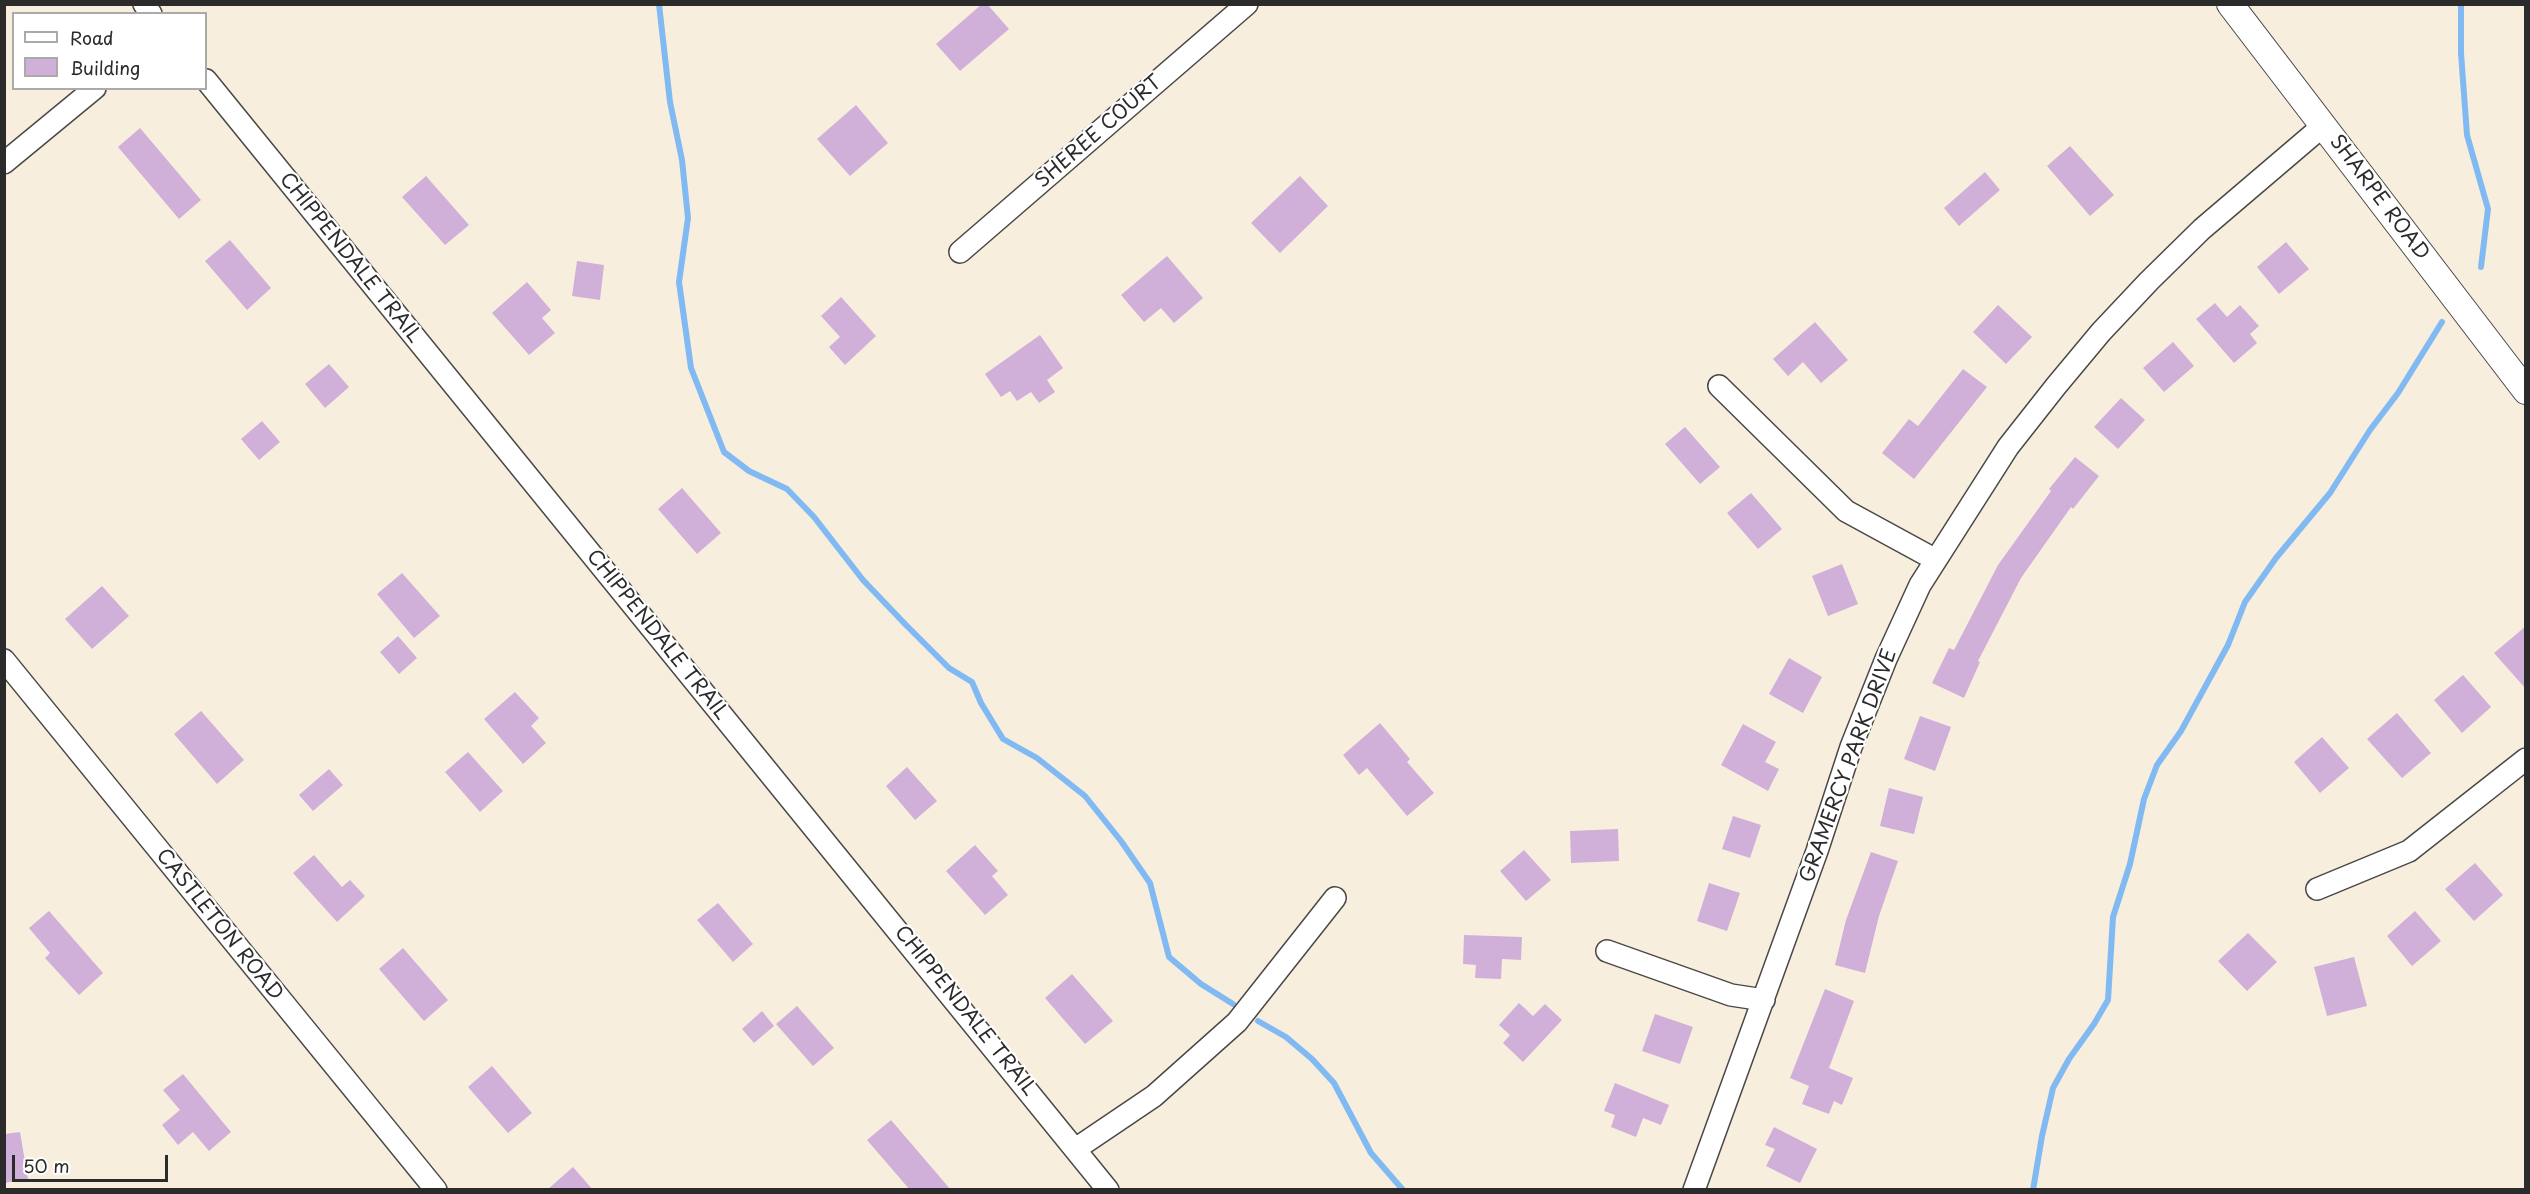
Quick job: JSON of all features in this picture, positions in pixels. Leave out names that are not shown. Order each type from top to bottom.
[{"type":"street","name":"SHARPE ROAD","points":[[2230,4],[2526,391]]},
{"type":"street","name":"SHEREE COURT","points":[[960,252],[1239,7]]},
{"type":"street","name":"CHIPPENDALE TRAIL","points":[[207,81],[1077,1148],[1108,1190]]},
{"type":"street","points":[[4,163],[93,90]]},
{"type":"street","name":"GRAMERCY PARK DRIVE","points":[[1694,1190],[1764,1000],[1851,747],[1886,659],[1920,585],[2008,447],[2101,332],[2202,229],[2324,125]]},
{"type":"street","points":[[1719,386],[1846,511],[1936,560]]},
{"type":"street","name":"CASTLETON ROAD","points":[[4,660],[436,1190]]},
{"type":"street","points":[[2317,889],[2409,851],[2526,759]]},
{"type":"street","points":[[1077,1148],[1154,1096],[1237,1022],[1335,898]]},
{"type":"street","points":[[1607,951],[1731,995],[1764,1000]]},
{"type":"building","points":[[982,4],[987,4],[1009,29],[960,71],[936,44]]},
{"type":"building","points":[[856,105],[888,143],[850,176],[817,139]]},
{"type":"building","points":[[140,128],[201,200],[179,219],[118,147]]},
{"type":"building","points":[[2070,146],[2114,195],[2090,216],[2047,166]]},
{"type":"building","points":[[1985,172],[2000,190],[1959,226],[1944,208]]},
{"type":"building","points":[[426,176],[469,225],[445,245],[402,197]]},
{"type":"building","points":[[1300,176],[1328,206],[1280,253],[1251,223]]},
{"type":"building","points":[[230,240],[271,288],[247,310],[205,261]]},
{"type":"building","points":[[2286,242],[2309,269],[2279,294],[2257,267]]},
{"type":"building","points":[[1167,256],[1203,298],[1174,323],[1161,308],[1144,322],[1121,295]]},
{"type":"building","points":[[577,261],[604,265],[600,300],[572,296]]},
{"type":"building","points":[[527,282],[551,310],[542,318],[555,333],[529,355],[492,313]]},
{"type":"building","points":[[841,297],[876,336],[845,365],[829,347],[840,337],[821,316]]},
{"type":"building","points":[[2215,303],[2227,317],[2240,305],[2259,326],[2250,334],[2257,343],[2234,363],[2196,319]]},
{"type":"building","points":[[1998,305],[2032,337],[2006,364],[1973,332]]},
{"type":"building","points":[[1815,322],[1848,360],[1821,383],[1803,362],[1788,376],[1773,359]]},
{"type":"building","points":[[1040,335],[1063,368],[1047,380],[1055,392],[1039,403],[1031,392],[1017,401],[1010,391],[1001,397],[985,374]]},
{"type":"building","points":[[2173,342],[2194,366],[2164,392],[2143,368]]},
{"type":"building","points":[[329,364],[349,387],[325,408],[305,384]]},
{"type":"building","points":[[1963,369],[1987,387],[1914,479],[1882,453],[1909,419],[1918,426]]},
{"type":"building","points":[[2121,398],[2145,420],[2118,449],[2094,427]]},
{"type":"building","points":[[262,421],[280,442],[259,460],[241,439]]},
{"type":"building","points":[[1685,427],[1720,467],[1700,484],[1665,444]]},
{"type":"building","points":[[2075,457],[2099,476],[2073,509],[2071,507],[2021,578],[1978,661],[1980,662],[1964,698],[1932,683],[1949,648],[1954,650],[1998,565],[2051,491],[2049,489]]},
{"type":"building","points":[[682,488],[721,533],[697,554],[658,509]]},
{"type":"building","points":[[1751,493],[1782,529],[1758,549],[1727,513]]},
{"type":"building","points":[[1842,564],[1858,604],[1828,616],[1812,576]]},
{"type":"building","points":[[402,573],[440,616],[414,638],[377,594]]},
{"type":"building","points":[[102,586],[129,616],[92,649],[65,619]]},
{"type":"building","points":[[2526,626],[2526,689],[2494,653]]},
{"type":"building","points":[[398,636],[417,658],[399,674],[380,652]]},
{"type":"building","points":[[1789,658],[1822,677],[1803,713],[1769,694]]},
{"type":"building","points":[[2463,675],[2491,707],[2462,733],[2434,700]]},
{"type":"building","points":[[515,692],[539,718],[531,726],[546,743],[523,764],[484,719]]},
{"type":"building","points":[[201,711],[244,760],[217,784],[174,734]]},
{"type":"building","points":[[2397,713],[2431,753],[2402,778],[2367,739]]},
{"type":"building","points":[[1920,716],[1951,727],[1935,771],[1904,759]]},
{"type":"building","points":[[1380,723],[1410,759],[1407,762],[1434,793],[1407,816],[1367,768],[1359,775],[1343,755]]},
{"type":"building","points":[[1743,724],[1776,742],[1765,762],[1779,769],[1768,791],[1721,765]]},
{"type":"building","points":[[2322,737],[2349,768],[2320,793],[2294,762]]},
{"type":"building","points":[[468,752],[503,791],[480,812],[445,772]]},
{"type":"building","points":[[907,767],[937,801],[915,820],[886,786]]},
{"type":"building","points":[[329,769],[343,785],[313,811],[299,795]]},
{"type":"building","points":[[1889,788],[1923,797],[1914,834],[1880,826]]},
{"type":"building","points":[[1733,816],[1761,825],[1750,858],[1722,849]]},
{"type":"building","points":[[1618,829],[1619,861],[1571,863],[1570,831]]},
{"type":"building","points":[[975,845],[998,871],[992,876],[1008,895],[985,915],[946,871]]},
{"type":"building","points":[[1524,850],[1551,880],[1526,901],[1500,871]]},
{"type":"building","points":[[1871,852],[1898,861],[1879,916],[1865,973],[1835,965],[1846,920]]},
{"type":"building","points":[[314,855],[342,887],[350,880],[365,896],[337,922],[293,873]]},
{"type":"building","points":[[2475,863],[2503,895],[2474,921],[2445,889]]},
{"type":"building","points":[[1709,883],[1740,893],[1727,931],[1697,921]]},
{"type":"building","points":[[718,903],[753,944],[733,962],[697,920]]},
{"type":"building","points":[[49,911],[103,973],[79,995],[45,958],[50,953],[29,928]]},
{"type":"building","points":[[2415,911],[2441,941],[2412,966],[2387,936]]},
{"type":"building","points":[[2248,933],[2277,962],[2247,991],[2218,961]]},
{"type":"building","points":[[1464,935],[1522,937],[1521,960],[1502,959],[1501,979],[1475,978],[1476,965],[1463,964]]},
{"type":"building","points":[[403,948],[448,1000],[424,1021],[379,969]]},
{"type":"building","points":[[2354,957],[2367,1006],[2327,1016],[2314,967]]},
{"type":"building","points":[[1072,974],[1113,1021],[1085,1044],[1045,998]]},
{"type":"building","points":[[1825,989],[1854,1001],[1829,1068],[1853,1078],[1842,1105],[1834,1101],[1829,1114],[1802,1104],[1809,1086],[1790,1078]]},
{"type":"building","points":[[1519,1003],[1533,1016],[1545,1004],[1562,1020],[1523,1062],[1503,1043],[1510,1035],[1499,1025]]},
{"type":"building","points":[[797,1006],[834,1048],[813,1066],[776,1024]]},
{"type":"building","points":[[762,1011],[774,1026],[754,1043],[742,1029]]},
{"type":"building","points":[[1655,1014],[1693,1027],[1680,1064],[1642,1051]]},
{"type":"building","points":[[492,1066],[532,1113],[508,1133],[468,1087]]},
{"type":"building","points":[[183,1074],[231,1132],[209,1151],[193,1132],[178,1145],[162,1125],[180,1110],[163,1090]]},
{"type":"building","points":[[1615,1083],[1669,1105],[1661,1125],[1643,1118],[1636,1137],[1611,1127],[1615,1115],[1604,1111]]},
{"type":"building","points":[[891,1120],[951,1190],[910,1190],[867,1140]]},
{"type":"building","points":[[1774,1127],[1817,1149],[1800,1183],[1766,1166],[1775,1149],[1765,1145]]},
{"type":"building","points":[[20,1132],[28,1179],[4,1183],[4,1134]]},
{"type":"building","points":[[573,1167],[593,1190],[547,1190]]},
{"type":"waterway","points":[[659,4],[670,102],[682,160],[688,218],[679,282],[691,368],[724,452],[749,471],[787,489],[814,517],[863,580],[905,624],[949,668],[972,682],[981,703],[1003,739],[1037,758],[1085,796],[1121,841],[1150,883],[1169,957],[1201,984],[1233,1004]]},
{"type":"waterway","points":[[2461,4],[2461,53],[2467,135],[2488,209],[2481,267]]},
{"type":"waterway","points":[[2033,1190],[2053,1088],[2069,1059],[2108,1000],[2113,917],[2130,864],[2144,799],[2157,765],[2181,731],[2228,645],[2245,602],[2276,558],[2330,493],[2370,430],[2398,393],[2442,322]]},
{"type":"waterway","points":[[1258,1021],[1286,1037],[1312,1059],[1334,1083],[1371,1153],[1403,1190]]}]
